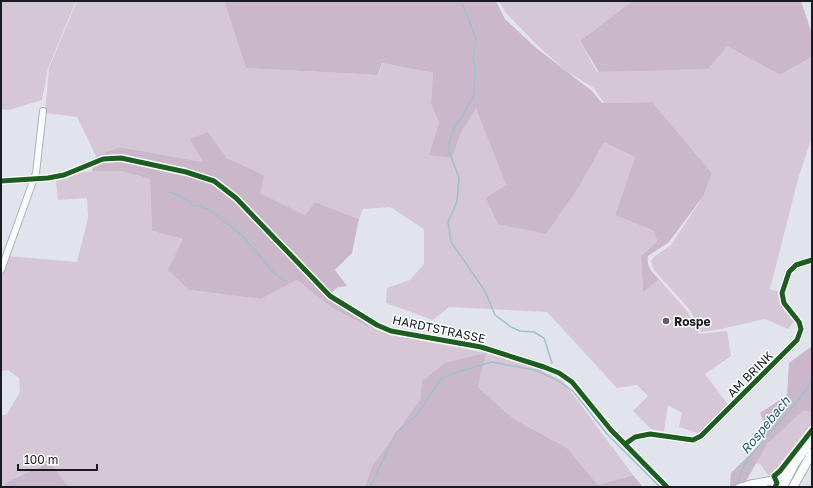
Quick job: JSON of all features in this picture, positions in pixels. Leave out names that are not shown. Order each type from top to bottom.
[{"type":"main road","points":[[783,487],[794,465],[812,439]]},
{"type":"main road","points":[[793,487],[812,453]]},
{"type":"main road","points":[[754,484],[775,480],[794,465]]},
{"type":"main road","points":[[800,474],[800,487]]},
{"type":"street","points":[[1,270],[10,240],[34,180],[43,111]]},
{"type":"street","name":"HARDTSTRASSE","points":[[1,181],[34,180],[64,174],[103,159],[122,158],[186,172],[214,181],[236,198],[330,296],[347,307],[391,331],[481,347],[544,366],[559,373],[572,382],[625,444],[667,487]]},
{"type":"street","name":"AM BRINK","points":[[625,444],[636,437],[650,434],[693,440],[701,436],[727,412],[798,340],[801,329],[799,322],[784,303],[782,293],[789,272],[796,265],[812,260]]},
{"type":"street","points":[[741,486],[754,484],[764,487]]},
{"type":"shaded area","points":[[1,1],[76,1],[48,68],[42,100],[9,110],[1,109]]},
{"type":"shaded area","points":[[77,1],[224,1],[246,68],[379,75],[382,63],[433,73],[431,104],[439,123],[430,154],[452,158],[461,133],[476,107],[506,185],[580,185],[604,141],[635,157],[615,215],[654,231],[657,241],[641,256],[643,292],[659,279],[687,311],[699,334],[727,331],[731,356],[705,374],[729,406],[700,434],[679,427],[682,413],[668,405],[664,431],[651,429],[633,411],[648,396],[637,385],[617,388],[547,312],[449,307],[433,320],[386,303],[387,288],[410,280],[424,264],[424,229],[390,207],[363,209],[359,219],[315,202],[305,215],[259,193],[264,175],[227,158],[208,132],[203,162],[119,147],[96,156],[77,117],[45,113],[49,68]]},
{"type":"shaded area","points":[[224,1],[496,1],[505,19],[535,47],[592,91],[602,103],[652,102],[712,173],[704,195],[669,242],[648,256],[649,266],[652,272],[659,279],[643,292],[641,256],[657,241],[654,231],[615,215],[635,157],[604,142],[580,185],[546,234],[498,224],[486,198],[506,185],[476,108],[461,133],[452,158],[429,155],[439,123],[431,104],[433,73],[382,63],[378,75],[246,68]]},
{"type":"shaded area","points":[[499,1],[632,1],[580,41],[597,72],[643,70],[727,46],[780,75],[812,57],[812,137],[798,179],[770,289],[780,292],[782,305],[795,320],[788,329],[765,319],[701,332],[690,310],[654,270],[651,261],[654,257],[671,245],[704,195],[712,173],[652,102],[604,103],[594,88],[566,71],[536,44],[506,13]]},
{"type":"shaded area","points":[[632,1],[801,1],[812,34],[812,57],[780,75],[727,46],[708,69],[599,72],[580,41]]},
{"type":"shaded area","points":[[208,132],[227,158],[264,175],[260,193],[305,215],[315,202],[359,219],[352,253],[335,270],[347,286],[338,287],[327,296],[340,307],[369,324],[369,327],[335,310],[297,280],[261,299],[189,290],[168,270],[183,239],[152,231],[150,179],[121,171],[92,171],[96,156],[119,147],[203,162],[190,139]]},
{"type":"shaded area","points":[[92,171],[121,171],[150,179],[152,231],[183,239],[189,290],[261,299],[297,280],[335,310],[369,327],[369,324],[387,332],[408,338],[486,353],[536,368],[563,381],[633,475],[598,485],[567,448],[514,419],[478,387],[485,353],[422,381],[420,400],[372,466],[365,487],[69,487],[48,462],[5,483],[6,487],[1,487],[1,416],[7,414],[20,392],[19,378],[8,370],[1,371],[1,273],[7,256],[77,262],[88,218],[87,198],[58,200],[56,180],[73,174]]},
{"type":"shaded area","points":[[812,346],[812,412],[803,411],[767,444],[745,483],[747,487],[730,487],[731,473],[761,443],[767,429],[760,413],[787,395],[789,363]]},
{"type":"shaded area","points":[[486,353],[478,387],[514,419],[567,448],[598,485],[633,475],[643,487],[365,487],[372,466],[420,400],[422,381],[445,363]]},
{"type":"shaded area","points":[[803,411],[812,412],[812,426],[775,473],[769,476],[760,464],[755,463],[767,444]]},
{"type":"shaded area","points":[[49,462],[69,487],[6,487],[5,483]]},
{"type":"waterway","points":[[461,1],[476,38],[473,59],[475,67],[474,94],[462,117],[454,127],[449,144],[449,151],[459,178],[457,201],[448,222],[451,242],[485,291],[495,315],[511,327],[520,331],[534,332],[544,338],[552,363]]},
{"type":"waterway","points":[[169,192],[182,197],[192,205],[201,206],[211,211],[242,235],[275,274],[285,281]]},
{"type":"waterway","points":[[370,487],[396,433],[416,416],[441,379],[457,372],[492,362],[535,370],[557,380],[573,391],[607,434],[660,487]]},
{"type":"waterway","name":"Rospebach","points":[[739,484],[741,473],[748,460],[796,403],[806,390],[812,378]]},
{"type":"cycle path","points":[[1,181],[48,178],[64,175],[103,159],[121,158],[186,172],[214,181],[236,198],[330,296],[377,325],[391,331],[481,347],[559,373],[572,382],[611,430],[667,487]]},
{"type":"cycle path","points":[[625,444],[635,437],[650,434],[693,440],[701,436],[797,340],[801,329],[799,322],[784,303],[782,293],[789,272],[796,265],[812,260]]},
{"type":"cycle path","points":[[775,487],[777,483],[774,476],[780,471],[812,430]]},
{"type":"place","name":"Rospe","points":[[666,321]]}]
